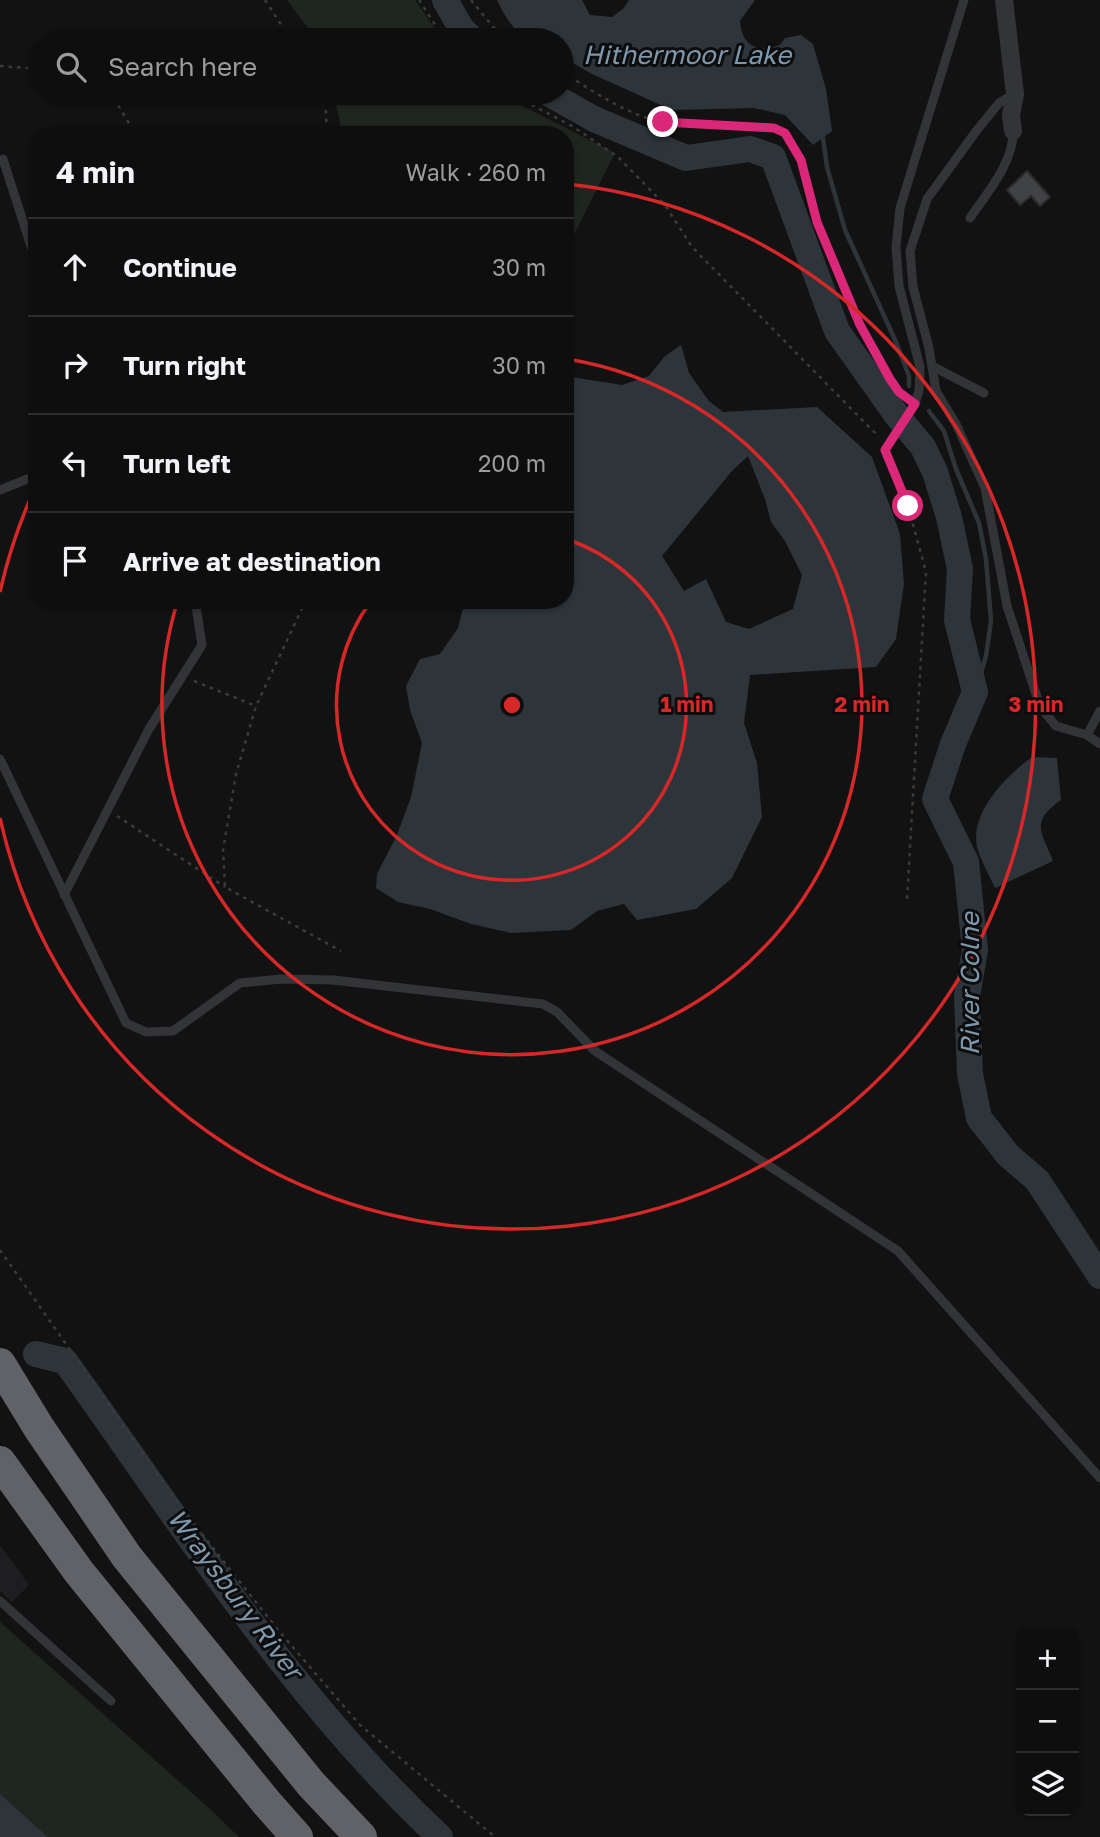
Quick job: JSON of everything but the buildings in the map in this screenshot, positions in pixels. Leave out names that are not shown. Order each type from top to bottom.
[{"type":"highway","points":[[0,1364],[39,1428],[127,1557],[311,1784],[361,1837]]},
{"type":"highway","points":[[0,1462],[79,1573],[297,1837]]},
{"type":"street","points":[[1007,2],[1014,94],[1011,115],[1013,131]]},
{"type":"lane","points":[[885,450],[914,402],[920,367],[899,286],[896,247],[900,208],[964,0]]},
{"type":"lane","points":[[1014,94],[999,103],[927,200],[910,251],[913,287],[936,391],[956,424],[985,488],[997,546],[1001,583],[1037,697],[1056,726],[1087,735],[1100,744]]},
{"type":"lane","points":[[970,218],[996,179],[1013,145],[1013,131]]},
{"type":"lane","points":[[3,159],[28,237]]},
{"type":"lane","points":[[932,366],[984,393]]},
{"type":"lane","points":[[0,490],[28,479]]},
{"type":"lane","points":[[64,895],[149,729],[202,645],[196,609]]},
{"type":"lane","points":[[1087,735],[1100,711]]},
{"type":"lane","points":[[0,760],[126,1023],[146,1032],[173,1031],[240,983],[281,979],[333,980],[543,1004],[557,1012],[595,1051],[898,1251],[1100,1478]]},
{"type":"lane","points":[[0,1601],[111,1701]]},
{"type":"path","points":[[265,0],[283,28]]},
{"type":"path","points":[[419,0],[437,28]]},
{"type":"path","points":[[471,0],[494,28]]},
{"type":"path","points":[[0,66],[28,68]]},
{"type":"path","points":[[574,79],[603,97],[663,122],[747,125],[774,128],[785,133],[801,160],[817,222],[860,325],[899,392],[914,402]]},
{"type":"path","points":[[119,105],[131,126]]},
{"type":"path","points":[[326,105],[327,126]]},
{"type":"path","points":[[532,105],[572,126]]},
{"type":"path","points":[[574,127],[618,157],[665,205],[692,247],[880,438],[908,506],[926,572],[908,899]]},
{"type":"path","points":[[225,887],[223,850],[236,774],[256,706],[302,609]]},
{"type":"path","points":[[183,676],[256,706]]},
{"type":"path","points":[[108,809],[225,887],[341,951]]},
{"type":"path","points":[[0,1250],[179,1505],[278,1630],[360,1725],[495,1837]]},
{"type":"shaded area","points":[[287,0],[415,0],[435,28],[308,28]]},
{"type":"shaded area","points":[[336,105],[521,105],[562,126],[341,126]]},
{"type":"shaded area","points":[[574,132],[615,153],[574,235]]},
{"type":"shaded area","points":[[0,1545],[29,1585],[12,1602],[0,1591]]},
{"type":"shaded area","points":[[0,1622],[239,1837],[48,1837],[0,1794]]},
{"type":"water","name":"Hithermoor Lake","points":[[497,0],[582,0],[590,15],[612,17],[624,8],[629,0],[755,0],[740,21],[744,37],[752,45],[764,48],[780,45],[785,38],[801,35],[813,44],[826,89],[832,131],[813,145],[785,115],[754,108],[672,110],[574,64],[574,28],[514,28]]},
{"type":"water","points":[[681,345],[689,373],[709,401],[723,412],[817,407],[872,457],[900,534],[904,584],[896,639],[876,667],[750,675],[744,723],[757,763],[762,817],[732,878],[696,909],[637,920],[624,904],[597,911],[571,930],[511,933],[398,902],[376,888],[377,874],[397,835],[411,797],[422,743],[410,710],[406,686],[420,659],[440,654],[458,628],[463,609],[574,609],[574,377],[622,385],[649,376],[664,357]],"holes":[[[748,456],[771,522],[785,541],[802,575],[793,609],[749,629],[726,622],[706,579],[684,591],[662,556],[732,471]]]},
{"type":"water","points":[[1032,757],[1057,758],[1061,800],[1045,815],[1041,828],[1053,861],[995,888],[977,847],[979,821],[984,808],[1001,785]]},
{"type":"water","points":[[0,1794],[48,1837],[0,1837]]},
{"type":"waterway","name":"River Colne","points":[[445,0],[461,28]]},
{"type":"waterway","name":"River Colne","points":[[569,105],[594,119],[686,158],[750,149],[773,157],[837,331],[898,417],[923,447],[935,472],[949,517],[960,569],[957,620],[975,692],[953,744],[935,799],[966,862],[975,950],[967,996],[970,1074],[979,1118],[1008,1155],[1037,1180],[1100,1276]]},
{"type":"waterway","points":[[823,138],[827,167],[845,230],[896,342],[909,376],[909,386]]},
{"type":"waterway","points":[[929,411],[944,431],[956,469],[979,523],[986,559],[991,621],[986,656],[975,692]]},
{"type":"waterway","name":"Wraysbury River","points":[[36,1354],[65,1361],[196,1547],[287,1669],[386,1784],[440,1837]]},
{"type":"route","points":[[663,122],[774,128],[785,133],[794,147],[801,160],[817,222],[860,325],[899,392],[915,404],[885,450],[908,506]]}]
